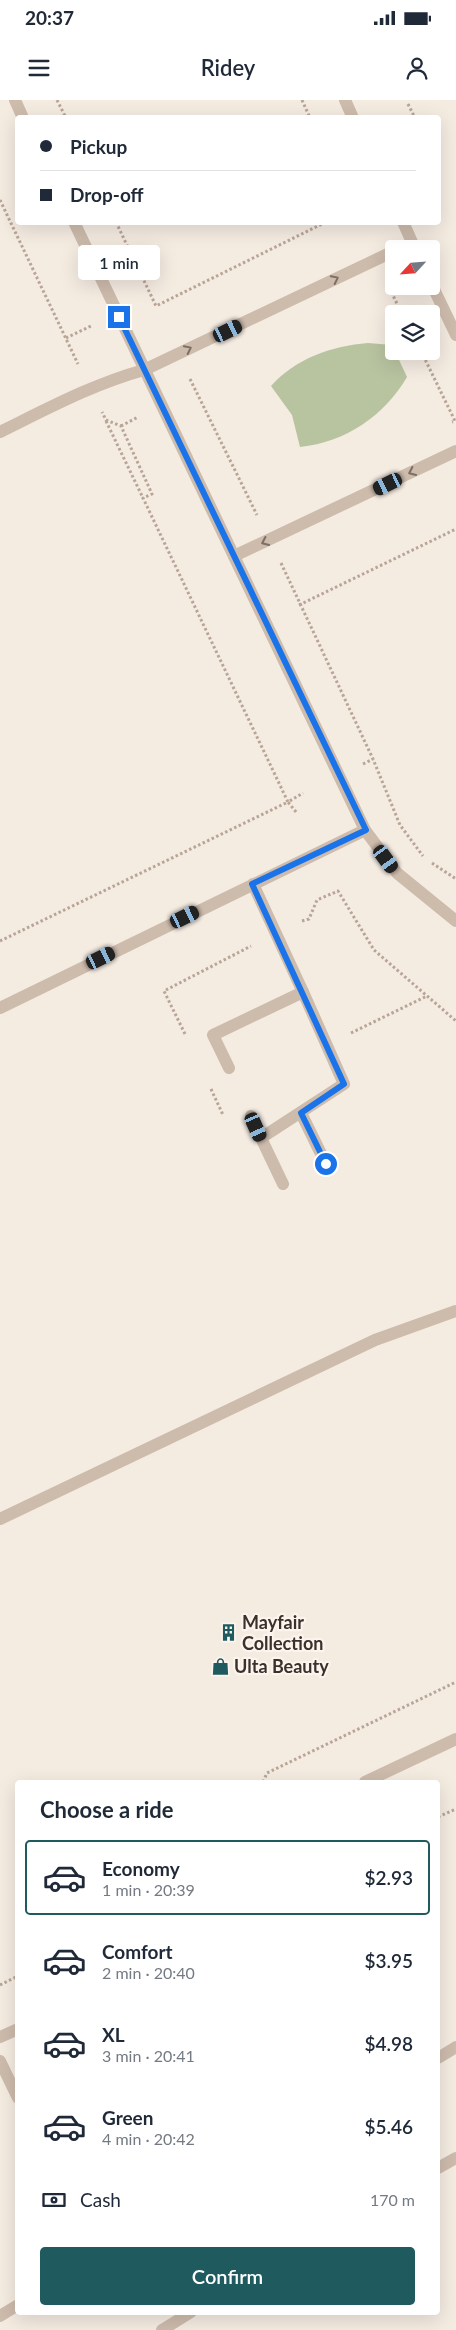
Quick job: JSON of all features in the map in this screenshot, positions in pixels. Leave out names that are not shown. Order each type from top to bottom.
[{"type":"street","points":[[14,100],[22,115]]},
{"type":"street","points":[[345,100],[352,115]]},
{"type":"street","points":[[75,225],[366,830],[397,873],[456,921]]},
{"type":"street","points":[[404,225],[411,240]]},
{"type":"street","points":[[0,432],[90,389],[144,370],[385,255]]},
{"type":"street","points":[[437,295],[456,335]]},
{"type":"street","points":[[234,556],[456,452]]},
{"type":"street","points":[[0,1008],[366,830]]},
{"type":"street","points":[[252,884],[344,1084],[261,1138]]},
{"type":"street","points":[[229,1068],[213,1035],[303,992]]},
{"type":"street","points":[[301,1113],[326,1164]]},
{"type":"street","points":[[251,1116],[284,1184]]},
{"type":"street","points":[[0,1519],[375,1340],[456,1311]]},
{"type":"street","points":[[368,1780],[456,1739]]},
{"type":"street","points":[[0,2038],[15,2030]]},
{"type":"street","points":[[440,2057],[456,2048]]},
{"type":"street","points":[[0,2061],[15,2092]]},
{"type":"street","points":[[440,2167],[456,2158]]},
{"type":"street","points":[[0,2316],[15,2307]]},
{"type":"street","points":[[162,2330],[187,2315]]},
{"type":"path","points":[[57,100],[64,115]]},
{"type":"path","points":[[302,100],[309,115]]},
{"type":"path","points":[[408,104],[414,115]]},
{"type":"path","points":[[0,200],[288,802],[296,812]]},
{"type":"path","points":[[117,225],[156,306],[320,225]]},
{"type":"path","points":[[378,286],[387,282],[398,305]]},
{"type":"path","points":[[66,338],[95,324]]},
{"type":"path","points":[[425,360],[455,421],[446,426]]},
{"type":"path","points":[[197,373],[188,377],[256,515],[265,510]]},
{"type":"path","points":[[121,426],[140,417]]},
{"type":"path","points":[[106,420],[121,426],[152,494],[143,498]]},
{"type":"path","points":[[299,605],[456,529]]},
{"type":"path","points":[[280,561],[299,605],[373,759],[400,825],[421,854],[456,879]]},
{"type":"path","points":[[362,764],[373,759]]},
{"type":"path","points":[[0,941],[304,793]]},
{"type":"path","points":[[300,922],[308,918],[316,900],[338,891],[374,950],[456,1022]]},
{"type":"path","points":[[326,1045],[427,996]]},
{"type":"path","points":[[264,1780],[267,1773],[456,1682]]},
{"type":"path","points":[[440,1816],[456,1809]]},
{"type":"path","points":[[0,1984],[15,1977]]},
{"type":"green space","points":[[368,343],[385,344],[385,360],[399,360],[407,377],[387,404],[362,425],[333,439],[300,447],[292,415],[271,386],[292,368],[315,355]]},
{"type":"place","name":"Mayfair Collection","points":[[228,1632]]},
{"type":"place","name":"Ulta Beauty","points":[[220,1666]]},
{"type":"route","points":[[119,317],[366,830],[252,884],[344,1084],[301,1113],[326,1164]]}]
